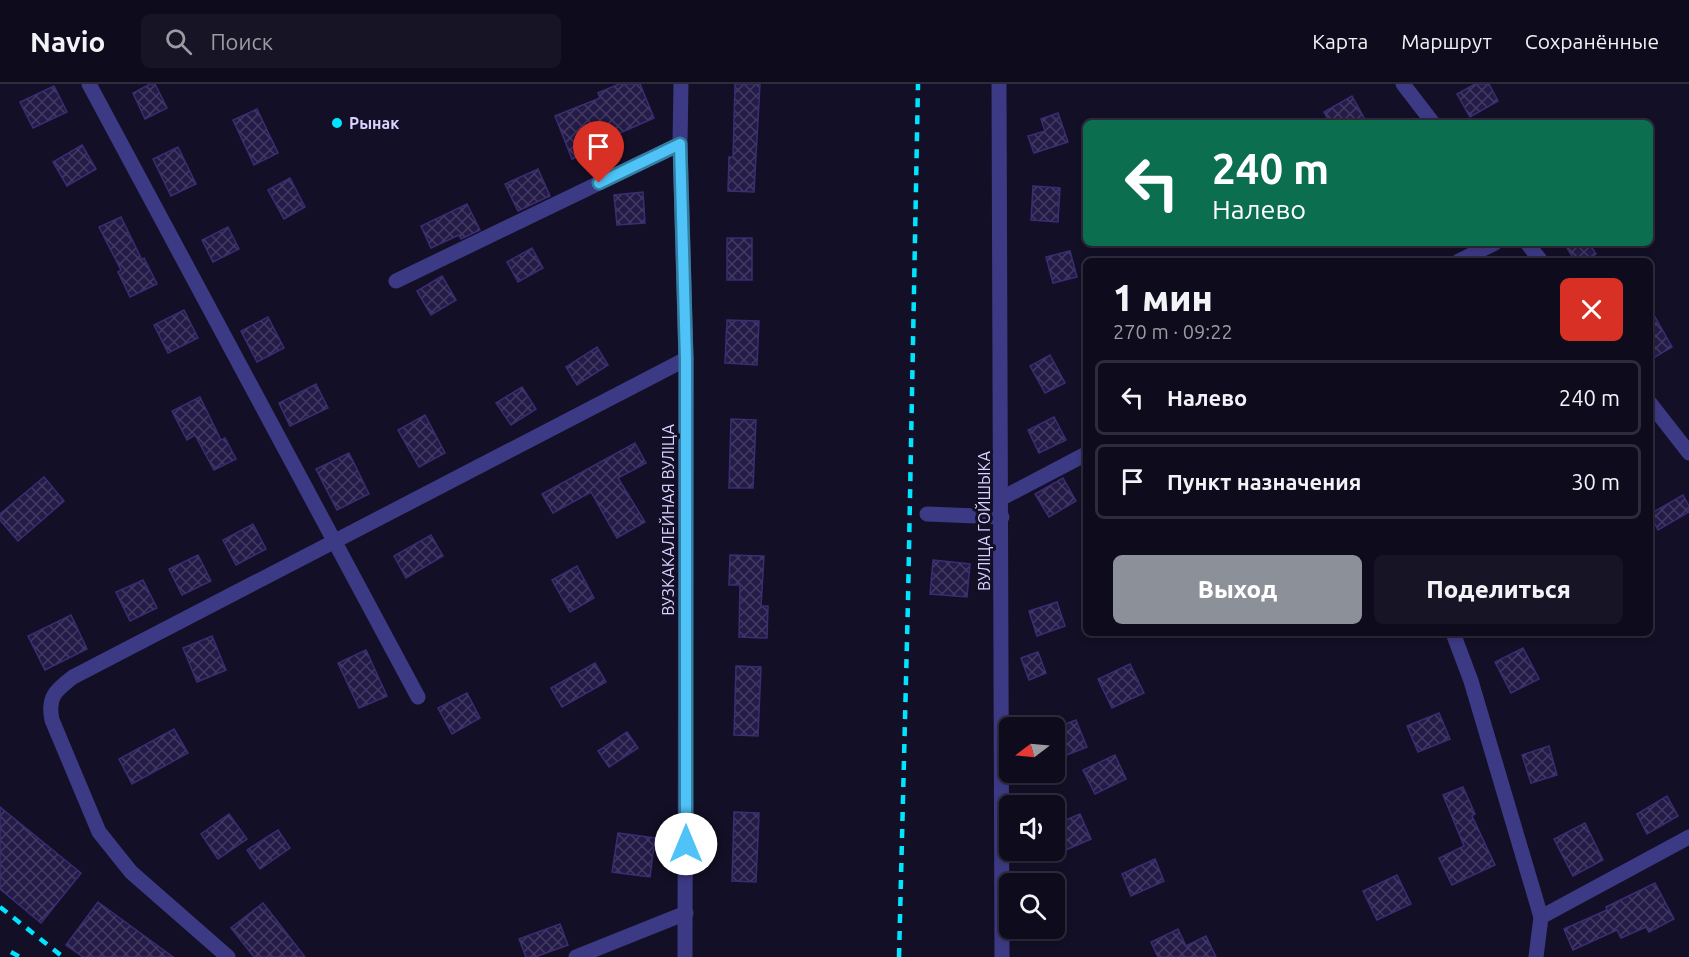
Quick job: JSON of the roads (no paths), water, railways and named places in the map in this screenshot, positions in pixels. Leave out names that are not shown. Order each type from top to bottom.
[{"type":"street","points":[[89,84],[418,697]]},
{"type":"street","name":"ВУЗКАКАЛЕЙНАЯ ВУЛІЦА","points":[[681,84],[680,144],[686,359],[685,957]]},
{"type":"street","name":"ВУЛІЦА ГОЙШЫКА","points":[[999,84],[1002,957]]},
{"type":"street","points":[[1403,84],[1432,120]]},
{"type":"street","points":[[396,281],[680,144]]},
{"type":"street","points":[[1465,258],[1489,246]]},
{"type":"street","points":[[1529,246],[1539,258]]},
{"type":"street","points":[[228,957],[131,872],[99,832],[52,720],[50,707],[52,696],[73,677],[686,359]]},
{"type":"street","points":[[1653,407],[1689,453]]},
{"type":"street","points":[[1002,498],[1083,456]]},
{"type":"street","points":[[927,514],[1002,517]]},
{"type":"street","points":[[1454,636],[1471,681],[1541,918],[1536,957]]},
{"type":"street","points":[[1541,918],[1689,837]]},
{"type":"street","points":[[576,957],[686,913]]},
{"type":"railway","points":[[899,957],[918,84]]},
{"type":"railway","points":[[0,907],[63,957]]},
{"type":"railway","points":[[11,952],[20,957]]},
{"type":"place","name":"Рынак","points":[[337,123]]}]
